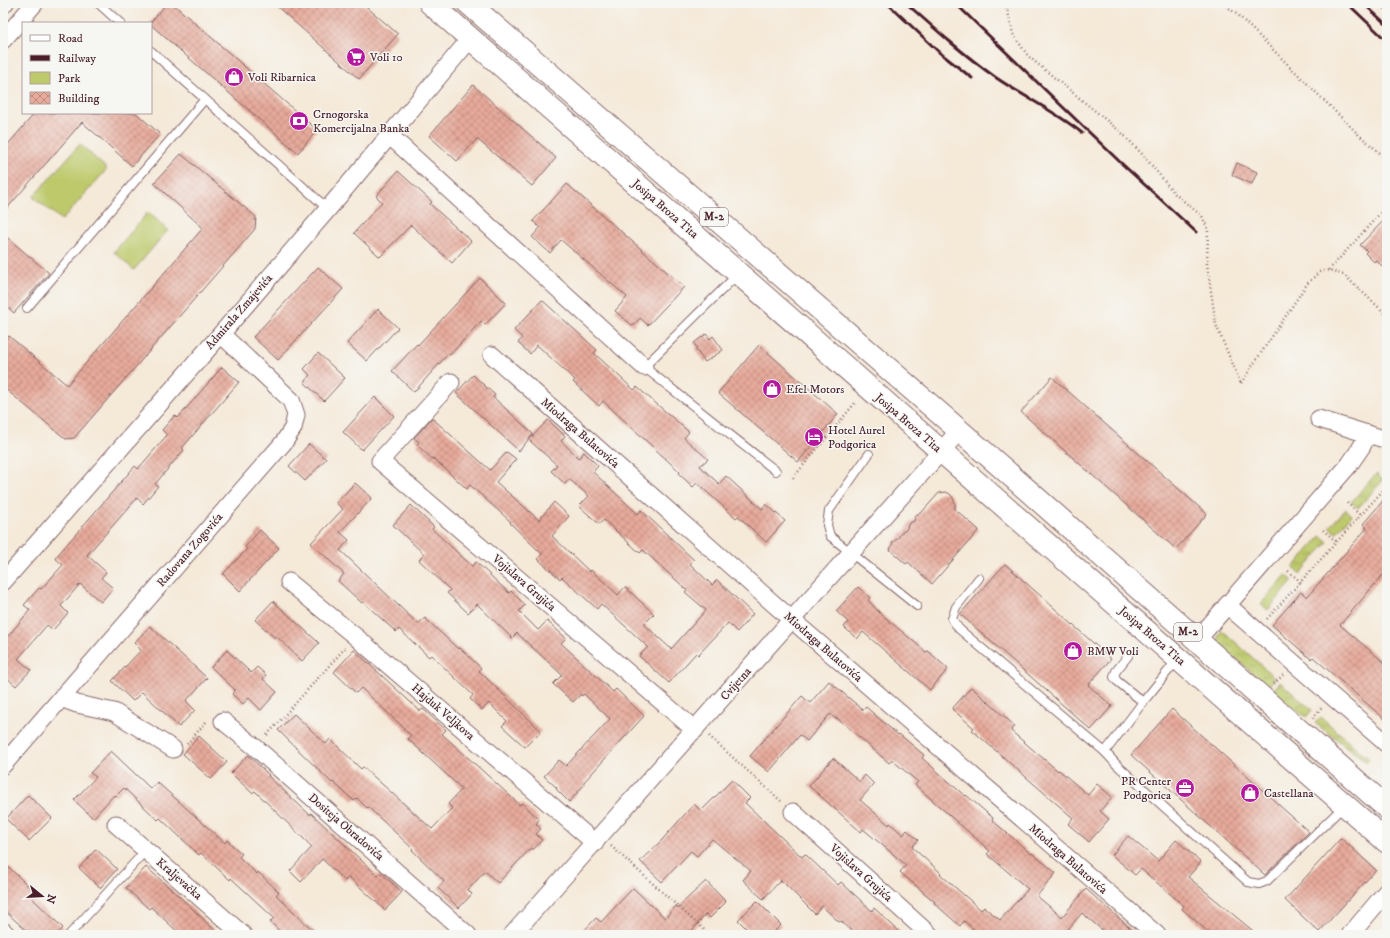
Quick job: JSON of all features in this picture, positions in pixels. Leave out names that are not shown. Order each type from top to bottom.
[{"type":"main road","name":"Josipa Broza Tita","points":[[430,3],[1387,842]]},
{"type":"main road","name":"M-2","points":[[468,3],[960,432],[1387,808]]},
{"type":"street","points":[[3,40],[35,3]]},
{"type":"street","name":"Admirala Zmajevića","points":[[3,582],[221,334],[328,209],[470,38]]},
{"type":"street","points":[[389,135],[644,367]]},
{"type":"street","name":"Radovana Zogovića","points":[[3,766],[284,442],[293,428],[296,415],[290,400],[221,334]]},
{"type":"street","name":"Miodraga Bulatovića","points":[[492,355],[792,620],[1157,935]]},
{"type":"street","name":"Vojislava Grujića","points":[[451,382],[380,460],[697,728]]},
{"type":"street","points":[[1319,419],[1387,440]]},
{"type":"street","name":"Cvijetna","points":[[512,935],[960,432]]},
{"type":"street","points":[[1196,640],[1349,465],[1368,434]]},
{"type":"street","name":"Hajduk Veljkova","points":[[289,582],[597,840]]},
{"type":"street","points":[[1227,605],[1387,744]]},
{"type":"street","points":[[61,698],[77,704],[114,712],[173,749]]},
{"type":"street","name":"Dositeja Obradovića","points":[[223,721],[255,747],[468,935]]},
{"type":"street","name":"Vojislava Grujića","points":[[793,812],[930,935]]},
{"type":"street","name":"Kraljevačka","points":[[116,824],[243,935]]},
{"type":"street","points":[[1350,935],[1387,891]]},
{"type":"street","points":[[3,931],[7,935]]},
{"type":"lane","points":[[98,3],[119,22]]},
{"type":"lane","points":[[152,52],[328,209]]},
{"type":"lane","points":[[26,308],[205,99]]},
{"type":"lane","points":[[738,274],[644,367],[776,471]]},
{"type":"lane","points":[[869,454],[829,511],[827,525],[830,536],[917,606]]},
{"type":"lane","points":[[980,578],[956,607],[952,619],[959,629],[1105,752],[1117,765],[1248,882],[1259,884],[1267,881],[1345,805]]},
{"type":"lane","points":[[1128,656],[1116,671],[1114,677],[1143,702]]},
{"type":"lane","points":[[1105,752],[1178,659]]},
{"type":"lane","points":[[69,935],[146,850]]},
{"type":"path","points":[[1006,3],[1013,34],[1028,56],[1122,133],[1144,156],[1175,194],[1202,216],[1208,230],[1207,264],[1216,325],[1241,384],[1308,284],[1319,272],[1329,270],[1344,275],[1387,316]]},
{"type":"path","points":[[1223,3],[1242,19],[1359,135],[1387,160]]},
{"type":"path","points":[[1329,270],[1384,209],[1387,211]]},
{"type":"path","points":[[793,478],[855,403]]},
{"type":"path","points":[[1264,623],[1387,486]]},
{"type":"path","points":[[1347,503],[1360,516]]},
{"type":"path","points":[[1323,530],[1337,542]]},
{"type":"path","points":[[1288,571],[1301,582]]},
{"type":"path","points":[[1387,589],[1385,591],[1387,593]]},
{"type":"path","points":[[255,747],[356,637]]},
{"type":"path","points":[[1274,685],[1294,663]]},
{"type":"path","points":[[173,749],[182,749],[211,717],[223,721]]},
{"type":"path","points":[[697,728],[793,812]]},
{"type":"path","points":[[597,840],[710,935]]},
{"type":"green space","points":[[80,144],[107,169],[62,220],[33,197]]},
{"type":"green space","points":[[148,212],[168,230],[134,270],[114,252]]},
{"type":"green space","points":[[1376,474],[1383,480],[1358,508],[1351,502]]},
{"type":"green space","points":[[1346,509],[1352,515],[1336,533],[1329,527]]},
{"type":"green space","points":[[1321,536],[1328,542],[1300,574],[1293,568]]},
{"type":"green space","points":[[1286,575],[1293,581],[1268,610],[1261,604]]},
{"type":"green space","points":[[1222,630],[1275,678],[1268,687],[1219,644],[1218,637]]},
{"type":"green space","points":[[1280,682],[1312,710],[1306,717],[1272,691]]},
{"type":"green space","points":[[1321,717],[1369,759],[1367,762],[1315,723]]},
{"type":"building","name":"Voli Ribarnica","points":[[167,3],[172,3],[317,130],[298,153],[152,26],[151,22]]},
{"type":"building","name":"Voli 10","points":[[273,3],[362,3],[398,34],[359,79]]},
{"type":"building","points":[[473,85],[556,158],[532,186],[477,139],[457,161],[429,136]]},
{"type":"building","points":[[34,114],[137,114],[160,134],[132,166],[82,122],[3,213],[3,150]]},
{"type":"building","points":[[181,154],[256,217],[255,229],[74,438],[66,439],[3,387],[3,343],[9,336],[67,385],[203,228],[154,183]]},
{"type":"building","points":[[1237,163],[1257,172],[1252,184],[1232,175]]},
{"type":"building","points":[[398,171],[432,202],[430,204],[471,241],[452,263],[411,225],[380,257],[354,233],[382,202],[376,196]]},
{"type":"building","points":[[567,184],[684,287],[648,325],[640,318],[633,326],[615,311],[627,297],[561,240],[550,253],[532,237],[540,228],[533,221]]},
{"type":"building","points":[[1387,217],[1387,271],[1376,260],[1374,262],[1365,253],[1367,251],[1360,245]]},
{"type":"building","points":[[3,234],[49,273],[14,313],[3,303]]},
{"type":"building","points":[[318,267],[343,289],[278,360],[253,337]]},
{"type":"building","points":[[480,278],[506,303],[485,325],[481,321],[450,355],[448,354],[414,392],[392,371]]},
{"type":"building","points":[[542,300],[597,350],[594,353],[634,390],[637,387],[689,432],[684,438],[708,459],[700,466],[719,484],[726,476],[762,509],[766,504],[785,521],[766,542],[738,516],[736,518],[697,483],[693,487],[679,474],[680,472],[603,401],[599,406],[573,382],[575,380],[537,345],[530,354],[518,343],[522,338],[514,330]]},
{"type":"building","points":[[378,309],[398,328],[367,361],[347,343]]},
{"type":"building","points":[[706,334],[710,339],[713,336],[723,350],[705,362],[695,349],[697,348],[694,343]]},
{"type":"building","points":[[759,345],[838,414],[798,462],[718,393]]},
{"type":"building","points":[[318,353],[345,378],[324,401],[304,382],[310,375],[304,369]]},
{"type":"building","points":[[222,367],[239,382],[182,448],[184,450],[155,484],[158,486],[143,504],[137,498],[87,555],[106,572],[101,578],[113,588],[101,602],[80,584],[61,606],[68,613],[53,630],[47,625],[18,659],[31,670],[16,686],[3,674],[3,642],[30,610],[24,605],[63,565],[55,558],[135,466],[138,469],[167,435],[162,430],[175,415],[178,418]]},
{"type":"building","points":[[473,375],[495,395],[493,397],[533,434],[519,451],[456,393]]},
{"type":"building","points":[[1052,377],[1207,514],[1176,549],[1021,412]]},
{"type":"building","points":[[375,397],[394,416],[362,450],[343,432]]},
{"type":"building","points":[[432,418],[490,470],[507,452],[516,459],[496,482],[539,520],[554,502],[569,516],[552,536],[590,572],[591,570],[618,595],[625,587],[654,614],[644,624],[671,649],[706,610],[685,592],[687,590],[643,550],[640,553],[604,520],[599,524],[579,506],[589,496],[569,479],[565,484],[551,471],[557,465],[529,440],[548,420],[565,436],[561,441],[579,458],[584,452],[598,466],[593,472],[638,514],[641,510],[694,560],[690,564],[712,585],[717,580],[753,614],[737,632],[728,623],[698,655],[696,653],[669,683],[639,656],[648,647],[601,604],[597,609],[562,577],[560,579],[538,559],[542,554],[510,523],[511,522],[470,485],[467,489],[417,445],[419,442],[414,438]]},
{"type":"building","points":[[309,444],[326,459],[305,481],[289,466]]},
{"type":"building","points":[[355,483],[372,498],[340,532],[349,540],[340,550],[418,624],[425,618],[458,649],[459,647],[481,668],[479,671],[541,731],[525,747],[502,726],[507,721],[489,703],[482,710],[470,699],[473,695],[431,655],[429,657],[399,629],[396,632],[338,581],[344,574],[311,543],[343,509],[336,503]]},
{"type":"building","points":[[946,492],[953,498],[955,509],[979,530],[932,584],[908,562],[906,564],[890,550],[893,542],[906,530],[909,523],[914,521],[916,515],[922,512],[939,493]]},
{"type":"building","points":[[1387,496],[1387,570],[1340,625],[1387,665],[1387,721],[1313,657],[1311,659],[1272,625],[1301,592],[1307,597],[1367,528],[1363,524]]},
{"type":"building","points":[[411,505],[434,527],[432,529],[472,566],[476,562],[509,593],[511,591],[525,605],[519,611],[538,630],[547,621],[566,638],[561,643],[613,692],[616,689],[644,716],[583,783],[585,784],[569,802],[544,776],[559,760],[566,766],[610,719],[584,694],[582,696],[581,694],[573,702],[553,684],[562,675],[517,633],[512,638],[477,604],[468,613],[447,593],[450,590],[419,560],[424,554],[393,525]]},
{"type":"building","points":[[260,530],[279,548],[240,591],[223,574],[247,549],[245,547]]},
{"type":"building","points":[[1005,564],[1111,659],[1088,685],[1112,706],[1091,730],[960,614]]},
{"type":"building","points":[[858,587],[870,598],[868,600],[880,613],[948,669],[930,690],[863,632],[857,639],[844,627],[848,622],[836,611]]},
{"type":"building","points":[[273,601],[319,643],[302,661],[276,636],[275,638],[255,620]]},
{"type":"building","points":[[150,626],[207,678],[186,701],[195,710],[179,727],[142,692],[133,701],[112,681],[141,650],[134,643]]},
{"type":"building","points":[[227,650],[251,673],[257,667],[266,675],[263,679],[277,692],[261,710],[249,698],[243,704],[232,694],[235,690],[211,667]]},
{"type":"building","points":[[354,650],[420,711],[423,709],[446,730],[442,734],[520,805],[522,803],[539,819],[536,824],[541,829],[536,834],[542,840],[533,850],[531,848],[498,883],[485,871],[468,890],[472,894],[459,908],[438,888],[444,881],[412,850],[413,849],[357,798],[354,801],[333,782],[332,783],[278,730],[294,714],[326,744],[330,739],[361,769],[363,767],[432,829],[452,808],[448,804],[462,789],[408,739],[411,735],[361,688],[356,693],[334,672]]},
{"type":"building","points":[[829,681],[863,710],[866,707],[924,755],[922,758],[965,796],[966,795],[993,818],[992,820],[1031,854],[1032,853],[1056,873],[1037,896],[1062,917],[1086,889],[1138,935],[1108,935],[1082,913],[1063,935],[980,935],[964,921],[960,926],[900,872],[906,865],[863,829],[861,832],[809,786],[833,758],[860,782],[865,775],[874,784],[860,800],[903,835],[907,830],[918,840],[912,847],[981,910],[984,907],[1000,920],[1028,889],[987,854],[990,851],[915,785],[918,782],[892,760],[889,763],[837,718],[836,719],[830,714],[807,741],[800,735],[769,772],[750,756],[802,696],[810,703]]},
{"type":"building","points":[[971,687],[1015,726],[1011,731],[1088,795],[1097,784],[1112,797],[1100,811],[1109,819],[1089,842],[1068,824],[1073,818],[972,730],[974,728],[952,709]]},
{"type":"building","points":[[1172,709],[1309,832],[1265,875],[1131,755]]},
{"type":"building","points":[[199,736],[227,762],[211,779],[183,754]]},
{"type":"building","points":[[111,751],[151,789],[157,782],[225,843],[227,840],[242,854],[239,857],[257,874],[258,872],[279,892],[276,895],[318,935],[284,935],[270,922],[274,918],[231,878],[230,880],[201,853],[199,855],[160,818],[158,820],[124,788],[116,796],[114,795],[93,818],[74,800],[96,777],[90,773]]},
{"type":"building","points":[[248,755],[269,775],[268,776],[310,815],[311,813],[378,876],[381,873],[402,892],[385,910],[349,877],[345,881],[322,859],[301,882],[290,871],[312,847],[255,791],[252,793],[231,773]]},
{"type":"building","points":[[732,780],[750,798],[745,803],[802,857],[805,854],[838,885],[841,882],[872,911],[874,908],[903,935],[856,935],[822,906],[815,914],[781,880],[763,899],[743,880],[751,871],[712,839],[697,856],[691,851],[662,882],[640,861],[661,841],[694,804],[701,811]]},
{"type":"building","points":[[28,795],[52,818],[29,841],[6,819]]},
{"type":"building","points":[[1128,836],[1158,861],[1176,840],[1201,862],[1188,877],[1258,935],[1212,935],[1182,909],[1184,906],[1141,869],[1135,875],[1112,855]]},
{"type":"building","points":[[1341,838],[1376,870],[1319,932],[1285,900]]},
{"type":"building","points":[[96,849],[117,869],[100,888],[79,868]]},
{"type":"building","points":[[3,862],[36,893],[32,898],[63,928],[57,935],[31,935],[3,909]]},
{"type":"building","points":[[146,867],[220,935],[181,935],[151,907],[149,909],[126,888]]},
{"type":"building","points":[[706,881],[726,902],[710,918],[706,914],[688,935],[580,935],[596,918],[601,922],[633,888],[665,918],[676,906],[677,908]]},
{"type":"building","points":[[757,901],[781,925],[771,935],[753,935],[738,920]]},
{"type":"railway","points":[[887,3],[940,53],[972,78]]},
{"type":"railway","points":[[906,3],[983,69],[1072,125],[1082,133]]},
{"type":"railway","points":[[955,3],[1120,162],[1196,232]]},
{"type":"railway","points":[[1347,3],[1387,41]]},
{"type":"railway","points":[[1363,3],[1387,25]]},
{"type":"railway","points":[[1380,3],[1387,9]]},
{"type":"place","name":"Voli 10","points":[[356,57]]},
{"type":"place","name":"Voli Ribarnica","points":[[234,77]]},
{"type":"place","name":"Crnogorska Komercijalna Banka","points":[[299,121]]},
{"type":"place","name":"Efel Motors","points":[[772,389]]},
{"type":"place","name":"Hotel Aurel Podgorica","points":[[814,437]]},
{"type":"place","name":"BMW Voli","points":[[1073,651]]},
{"type":"place","name":"PR Center Podgorica","points":[[1185,788]]},
{"type":"place","name":"Castellana","points":[[1250,793]]}]
